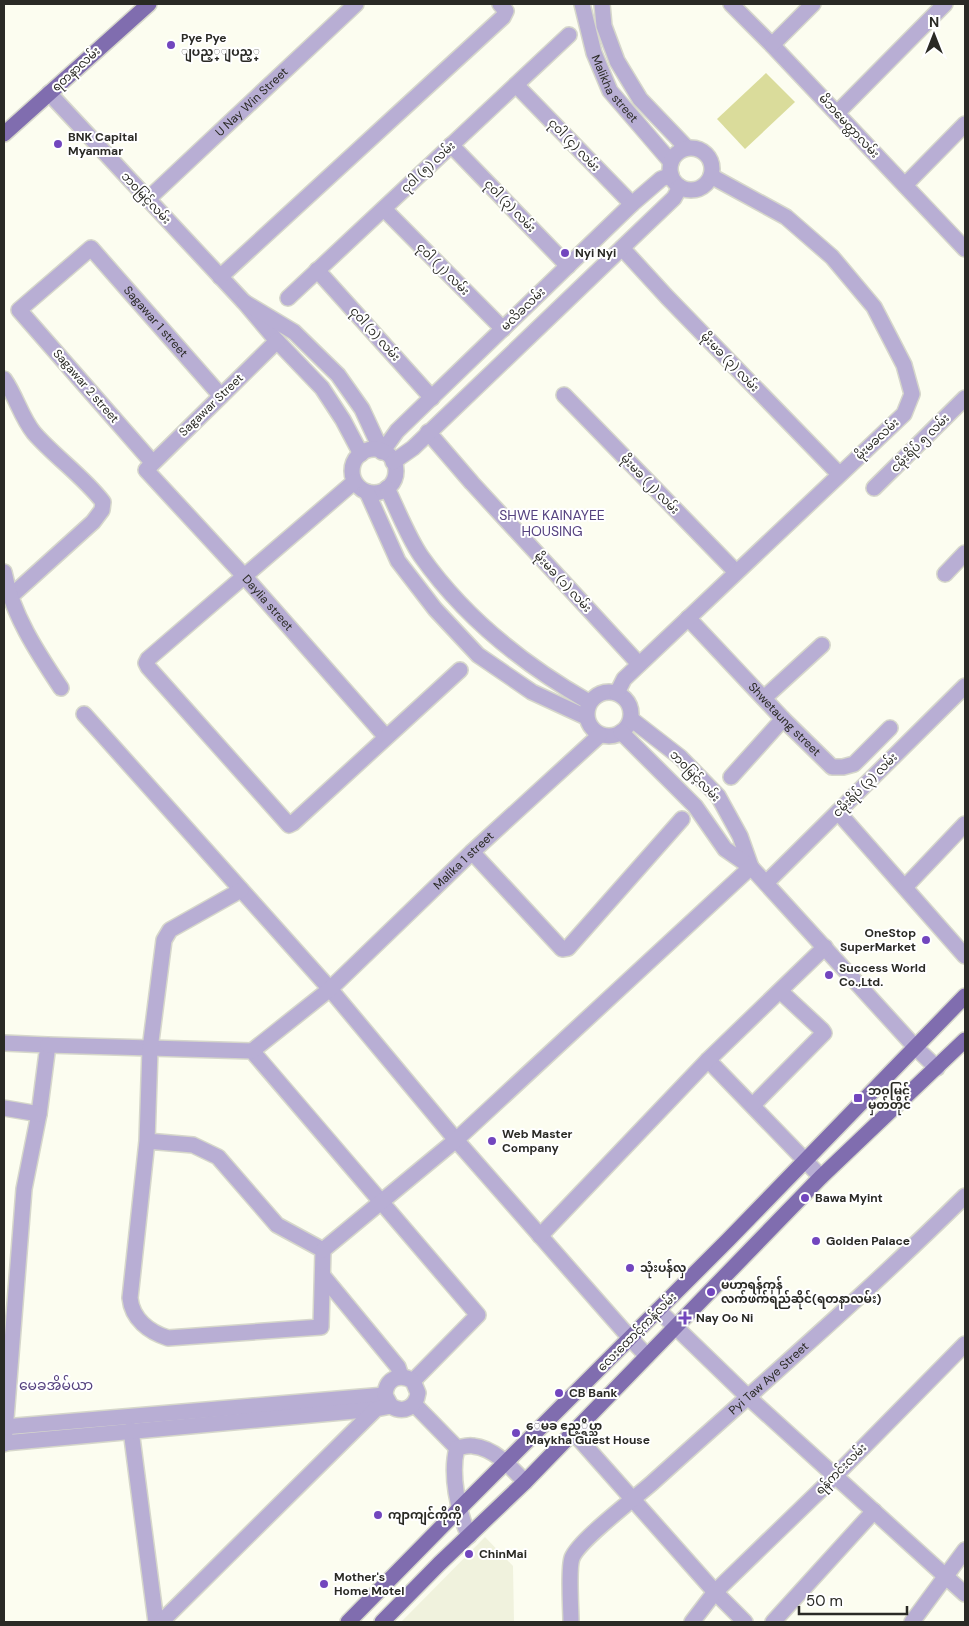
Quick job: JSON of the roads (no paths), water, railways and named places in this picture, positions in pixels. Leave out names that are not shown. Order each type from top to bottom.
[{"type":"main road","name":"ရတနာလမ်း","points":[[5,130],[149,4]]},
{"type":"main road","name":"လေးထောင့်ကန်လမ်း","points":[[348,1622],[728,1240],[965,996]]},
{"type":"main road","name":"လေးထောင့်ကန်လမ်း","points":[[382,1622],[439,1564],[525,1482],[820,1177],[965,1040]]},
{"type":"main road","points":[[728,1240],[743,1257]]},
{"type":"main road","points":[[423,1547],[439,1564]]},
{"type":"street","name":"U Nay Win Street","points":[[148,199],[356,4]]},
{"type":"street","points":[[220,277],[503,17],[506,11],[500,4]]},
{"type":"street","name":"Malikha street","points":[[582,4],[594,53],[610,90],[674,175]]},
{"type":"street","points":[[602,4],[604,26],[617,61],[640,99],[687,148]]},
{"type":"street","name":"မိဘမေတ္တာလမ်း","points":[[731,4],[772,44],[965,249]]},
{"type":"street","points":[[772,44],[813,4]]},
{"type":"street","points":[[837,113],[945,4]]},
{"type":"street","name":"ငုဝါ (၅) လမ်း","points":[[288,298],[569,36]]},
{"type":"street","name":"ငုဝါ (၄) လမ်း","points":[[516,85],[632,204]]},
{"type":"street","name":"ဘ၀မြင့်လမ်း","points":[[49,93],[322,388],[343,420],[361,454]]},
{"type":"street","points":[[905,185],[965,124]]},
{"type":"street","name":"ငုဝါ (၃) လမ်း","points":[[451,145],[568,266]]},
{"type":"street","points":[[687,148],[700,150],[705,153],[712,164],[711,176],[707,183],[702,187],[687,190],[674,175],[675,156],[687,148]]},
{"type":"street","name":"မလိခလမ်း","points":[[674,175],[674,198],[412,448],[388,457],[397,430],[632,204],[661,179],[674,175]]},
{"type":"street","name":"မိုးမခလမ်း","points":[[617,693],[624,678],[904,414],[912,394],[904,366],[874,307],[832,258],[786,217],[711,176]]},
{"type":"street","name":"ငုဝါ (၂) လမ်း","points":[[384,209],[503,329]]},
{"type":"street","name":"Sagawar 2 street","points":[[91,248],[19,310],[149,466]]},
{"type":"street","name":"Sagawar 1 street","points":[[91,248],[221,396]]},
{"type":"street","name":"မိုးမခ (၃) လမ်း","points":[[622,248],[839,474]]},
{"type":"street","name":"ငုဝါ (၁) လမ်း","points":[[318,270],[432,398]]},
{"type":"street","name":"ဘ၀မြင့်လမ်း","points":[[244,302],[294,332],[338,376],[362,409],[388,457]]},
{"type":"street","name":"Sagawar Street","points":[[149,466],[277,341]]},
{"type":"street","points":[[4,379],[12,390],[23,416],[34,432],[102,502],[102,510],[93,522],[10,597]]},
{"type":"street","name":"မိုးမခ (၂) လမ်း","points":[[564,395],[736,572]]},
{"type":"street","name":"ငမိုးရိပ် ၅ လမ်း","points":[[874,488],[965,398]]},
{"type":"street","name":"မိုးမခ (၁) လမ်း","points":[[428,432],[472,483],[639,664]]},
{"type":"street","points":[[371,450],[388,457],[395,466],[395,476],[387,488],[381,492],[367,492],[354,482],[352,476],[353,464],[361,454],[371,450]]},
{"type":"street","name":"Daylia street","points":[[149,466],[386,737]]},
{"type":"street","points":[[354,482],[148,659],[146,664],[288,825],[293,823],[460,670]]},
{"type":"street","points":[[387,488],[420,555],[451,595],[491,633],[588,709]]},
{"type":"street","points":[[367,492],[398,562],[435,609],[478,655],[532,692],[588,709]]},
{"type":"street","points":[[945,574],[965,553]]},
{"type":"street","points":[[4,572],[10,597],[24,629],[61,688]]},
{"type":"street","name":"Shwetaung street","points":[[688,618],[783,719],[832,767],[854,764],[890,728]]},
{"type":"street","points":[[764,698],[822,645]]},
{"type":"street","name":"ငမိုးရိပ် (၃) လမ်း","points":[[766,883],[965,686]]},
{"type":"street","points":[[602,693],[617,693],[629,704],[631,719],[628,726],[622,732],[613,736],[600,734],[588,724],[588,709],[595,697],[602,693]]},
{"type":"street","points":[[84,714],[330,989],[456,1140],[647,1356]]},
{"type":"street","name":"ဘ၀မြင့်လမ်း","points":[[631,719],[680,757],[718,796],[740,836],[751,867]]},
{"type":"street","points":[[730,777],[783,719]]},
{"type":"street","name":"ဘ၀မြင့်လမ်း","points":[[622,732],[695,806],[725,849],[751,867]]},
{"type":"street","name":"Malika 1 street","points":[[252,1051],[330,989],[472,852],[600,734]]},
{"type":"street","points":[[838,812],[965,956]]},
{"type":"street","points":[[472,852],[562,949],[568,948],[682,819]]},
{"type":"street","points":[[905,887],[965,824]]},
{"type":"street","points":[[242,890],[166,934],[150,1048],[147,1141],[130,1298],[132,1310],[146,1327],[160,1336],[168,1338],[321,1327],[323,1250],[456,1140],[751,867],[936,1068]]},
{"type":"street","points":[[540,1236],[708,1060],[825,947]]},
{"type":"street","points":[[753,1105],[824,1033],[780,991]]},
{"type":"street","points":[[4,1043],[252,1051],[478,1315],[407,1379],[393,1379],[389,1382],[384,1403],[163,1621]]},
{"type":"street","points":[[48,1045],[39,1114],[24,1189],[4,1443],[384,1403]]},
{"type":"street","points":[[708,1060],[820,1177]]},
{"type":"street","points":[[4,1108],[39,1114]]},
{"type":"street","points":[[147,1141],[193,1145],[218,1157],[277,1225],[323,1250]]},
{"type":"street","name":"Pyi Taw Aye Street","points":[[571,1622],[572,1559],[580,1544],[633,1500],[748,1397],[928,1233],[965,1196]]},
{"type":"street","points":[[4,1427],[384,1403],[400,1410],[410,1407],[414,1404],[418,1393],[417,1386],[407,1379],[322,1276]]},
{"type":"street","points":[[658,1310],[748,1397],[965,1594]]},
{"type":"street","name":"ရန်ကင်းလမ်း","points":[[692,1622],[715,1592],[835,1476],[965,1344]]},
{"type":"street","points":[[414,1404],[457,1448]]},
{"type":"street","points":[[131,1430],[163,1621]]},
{"type":"street","points":[[573,1432],[744,1622]]},
{"type":"street","points":[[457,1448],[471,1445],[482,1448],[506,1462],[525,1482]]},
{"type":"street","points":[[457,1448],[454,1461],[460,1508],[463,1523],[470,1536]]},
{"type":"street","points":[[773,1622],[874,1511]]},
{"type":"street","points":[[912,1622],[965,1550]]},
{"type":"place","name":"Pye Pye ျပည့္ျပည့္","points":[[171,45]]},
{"type":"place","name":"BNK Capital Myanmar","points":[[58,144]]},
{"type":"place","name":"Nyi Nyi","points":[[565,253]]},
{"type":"place","name":"OneStop SuperMarket","points":[[926,940]]},
{"type":"place","name":"Success World Co.,Ltd.","points":[[829,975]]},
{"type":"place","name":"ဘဝမြင့် မှတ်တိုင်","points":[[858,1098]]},
{"type":"place","name":"Web Master Company","points":[[492,1141]]},
{"type":"place","name":"Bawa Myint","points":[[805,1198]]},
{"type":"place","name":"Golden Palace","points":[[816,1241]]},
{"type":"place","name":"သုံးပန်လှ","points":[[630,1268]]},
{"type":"place","name":"မဟာရန်ကုန် လက်ဖက်ရည်ဆိုင်(ရတနာလမ်း)","points":[[711,1292]]},
{"type":"place","name":"Nay Oo Ni","points":[[685,1318]]},
{"type":"place","name":"CB Bank","points":[[559,1393]]},
{"type":"place","name":"ေမခ ဧည့္ရိပ္သာ Maykha Guest House","points":[[516,1433]]},
{"type":"place","name":"ကျာကျင်ကိုကို","points":[[378,1515]]},
{"type":"place","name":"ChinMai","points":[[469,1554]]},
{"type":"place","name":"Mother's Home Motel","points":[[324,1584]]},
{"type":"district","name":"SHWE KAINAYEE HOUSING","points":[[552,524]]},
{"type":"district","name":"မေခအိမ်ယာ","points":[[56,1385]]}]
